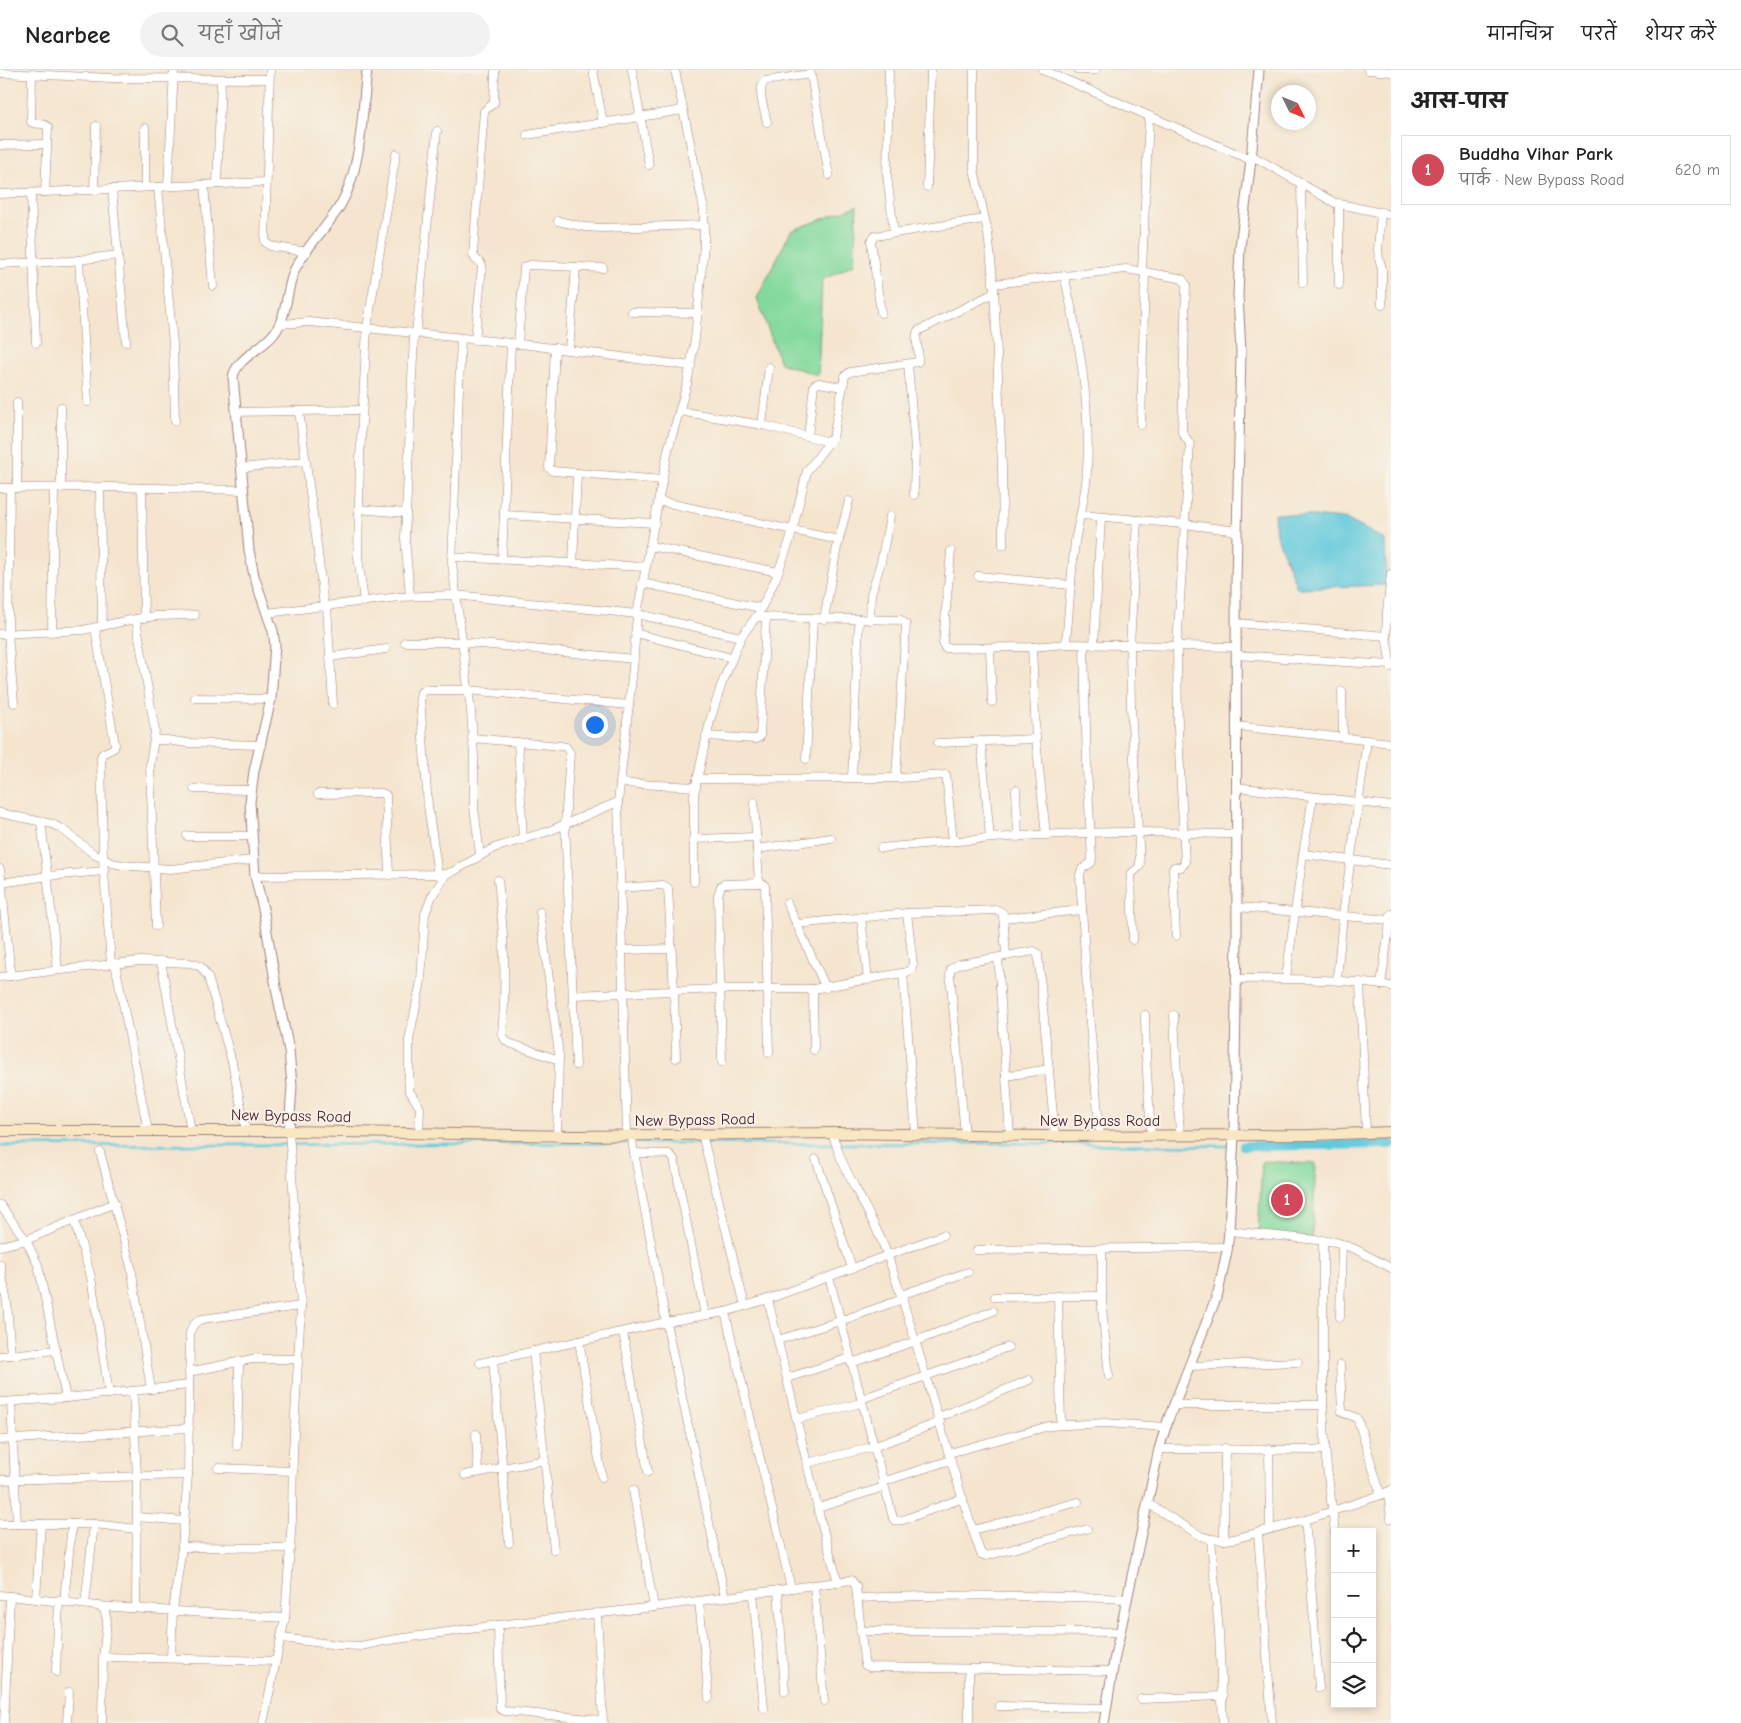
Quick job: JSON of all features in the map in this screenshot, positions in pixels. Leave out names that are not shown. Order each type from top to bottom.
[{"type":"main road","name":"New Bypass Road","points":[[0,1131],[246,1131],[290,1135],[419,1133],[557,1135],[632,1142],[916,1134],[1151,1136],[1311,1135],[1391,1132]]},
{"type":"street","points":[[168,186],[174,70]]},
{"type":"street","points":[[270,70],[265,242],[270,246],[307,252]]},
{"type":"street","points":[[263,1723],[285,1618],[291,1548],[301,1306],[290,1149],[292,1086],[289,1050],[277,993],[264,913],[255,876],[252,836],[251,790],[271,699],[275,645],[273,631],[252,564],[243,490],[234,373],[243,362],[271,337],[280,324],[293,275],[342,202],[357,158],[367,70]]},
{"type":"street","points":[[476,340],[482,266],[473,254],[484,111],[494,103],[495,70]]},
{"type":"street","points":[[602,70],[593,71],[603,123]]},
{"type":"street","points":[[632,70],[649,165]]},
{"type":"street","points":[[675,70],[702,200],[705,225],[703,267],[691,366],[662,480],[637,614],[634,659],[618,802],[622,993],[632,1142],[666,1322],[725,1597]]},
{"type":"street","points":[[889,70],[888,175],[894,232]]},
{"type":"street","points":[[927,187],[931,70]]},
{"type":"street","points":[[974,70],[974,169],[988,233],[994,293],[1002,466],[1002,545]]},
{"type":"street","points":[[1043,70],[1149,116],[1251,157],[1329,200],[1391,215]]},
{"type":"street","points":[[1077,85],[1078,70],[1096,70]]},
{"type":"street","points":[[1104,1723],[1112,1671],[1159,1448],[1218,1293],[1228,1247],[1234,1135],[1237,907],[1236,623],[1241,352],[1238,295],[1240,247],[1259,70]]},
{"type":"street","points":[[1368,70],[1391,72]]},
{"type":"street","points":[[767,122],[760,90],[763,83],[810,72],[829,174]]},
{"type":"street","points":[[0,73],[112,78],[269,79]]},
{"type":"street","points":[[30,73],[30,122],[46,125],[45,192]]},
{"type":"street","points":[[217,184],[221,79]]},
{"type":"street","points":[[527,135],[683,110]]},
{"type":"street","points":[[1141,425],[1143,272],[1149,116]]},
{"type":"street","points":[[94,190],[96,126]]},
{"type":"street","points":[[144,187],[145,128]]},
{"type":"street","points":[[410,596],[405,548],[415,334],[437,131]]},
{"type":"street","points":[[0,145],[47,144]]},
{"type":"street","points":[[364,602],[358,557],[358,509],[367,328],[396,154]]},
{"type":"street","points":[[0,194],[266,182]]},
{"type":"street","points":[[1301,183],[1303,283]]},
{"type":"street","points":[[204,185],[213,286]]},
{"type":"street","points":[[158,187],[173,344],[175,421]]},
{"type":"street","points":[[112,189],[126,342]]},
{"type":"street","points":[[31,192],[36,343]]},
{"type":"street","points":[[1339,203],[1339,285]]},
{"type":"street","points":[[1381,212],[1378,250],[1382,268],[1382,305]]},
{"type":"street","points":[[881,313],[871,241],[875,236],[984,219]]},
{"type":"street","points":[[558,221],[585,227],[601,228],[705,225]]},
{"type":"street","points":[[0,264],[79,260],[118,255]]},
{"type":"street","points":[[79,260],[88,402]]},
{"type":"street","points":[[502,559],[515,343],[524,267],[530,265],[603,268]]},
{"type":"street","points":[[569,349],[576,266]]},
{"type":"street","points":[[993,284],[1116,269],[1182,279],[1186,284],[1182,432],[1190,444],[1177,646],[1185,863],[1181,867],[1174,867],[1173,869],[1176,936]]},
{"type":"street","points":[[1064,275],[1080,345],[1087,425],[1087,473],[1082,515],[1075,543],[1066,644]]},
{"type":"street","points":[[694,882],[693,839],[696,783],[706,736],[721,686],[741,637],[756,617],[778,572],[793,529],[807,471],[813,461],[830,442],[845,376],[850,372],[918,362],[916,335],[918,330],[994,293]]},
{"type":"street","points":[[632,312],[698,313]]},
{"type":"street","points":[[280,324],[309,322],[515,343],[691,366]]},
{"type":"street","points":[[461,338],[452,557],[455,596],[468,690],[472,738],[474,807],[480,855]]},
{"type":"street","points":[[555,348],[549,468],[553,471],[662,480]]},
{"type":"street","points":[[908,364],[916,456],[914,495]]},
{"type":"street","points":[[762,425],[769,367]]},
{"type":"street","points":[[808,436],[814,385],[819,383],[842,387]]},
{"type":"street","points":[[14,703],[4,633],[17,402]]},
{"type":"street","points":[[52,632],[61,407]]},
{"type":"street","points":[[236,412],[362,410]]},
{"type":"street","points":[[299,411],[326,607],[333,704]]},
{"type":"street","points":[[679,411],[762,425],[830,442]]},
{"type":"street","points":[[241,468],[306,461]]},
{"type":"street","points":[[573,563],[577,473]]},
{"type":"street","points":[[0,488],[243,490]]},
{"type":"street","points":[[100,488],[98,627],[115,745],[114,748],[102,754],[101,757],[103,859],[113,963],[148,1131]]},
{"type":"street","points":[[142,488],[140,618],[155,731],[150,765],[156,926]]},
{"type":"street","points":[[659,501],[838,540]]},
{"type":"street","points":[[824,619],[838,540],[849,501]]},
{"type":"street","points":[[358,509],[406,513]]},
{"type":"street","points":[[504,515],[655,523]]},
{"type":"street","points":[[1082,515],[1184,524],[1237,531]]},
{"type":"street","points":[[870,620],[873,586],[881,562],[890,516]]},
{"type":"street","points":[[1094,645],[1101,517]]},
{"type":"street","points":[[1133,940],[1131,878],[1133,871],[1139,867],[1130,644],[1137,520]]},
{"type":"street","points":[[650,546],[778,572]]},
{"type":"street","points":[[951,551],[944,646],[948,649],[1032,647],[1066,644],[1130,644],[1177,646],[1391,666],[1386,636],[1386,612],[1391,574]]},
{"type":"street","points":[[452,557],[645,567]]},
{"type":"street","points":[[978,576],[1071,585]]},
{"type":"street","points":[[642,583],[761,608]]},
{"type":"street","points":[[267,613],[410,596],[455,596],[637,614],[741,637]]},
{"type":"street","points":[[4,633],[52,632],[98,627],[140,618],[195,615]]},
{"type":"street","points":[[756,617],[901,620],[906,624],[896,774],[896,777],[899,778]]},
{"type":"street","points":[[706,736],[755,739],[760,737],[766,617]]},
{"type":"street","points":[[806,759],[813,618]]},
{"type":"street","points":[[852,778],[859,620]]},
{"type":"street","points":[[1236,623],[1386,636]]},
{"type":"street","points":[[635,633],[732,658]]},
{"type":"street","points":[[405,642],[461,642],[634,659]]},
{"type":"street","points":[[1084,645],[1091,863],[1084,866],[1080,872],[1087,990],[1100,1136]]},
{"type":"street","points":[[1032,647],[1036,739],[1046,835]]},
{"type":"street","points":[[330,657],[386,648]]},
{"type":"street","points":[[990,648],[992,702]]},
{"type":"street","points":[[419,1133],[420,1108],[410,1090],[409,1040],[421,982],[425,914],[442,874],[428,806],[420,695],[426,690],[468,690],[629,705]]},
{"type":"street","points":[[1342,691],[1343,737]]},
{"type":"street","points":[[194,698],[271,699]]},
{"type":"street","points":[[1236,726],[1391,742]]},
{"type":"street","points":[[472,738],[561,746],[568,750],[570,757],[565,824],[576,1065]]},
{"type":"street","points":[[938,743],[1036,739]]},
{"type":"street","points":[[154,740],[261,745]]},
{"type":"street","points":[[1337,980],[1350,860],[1367,740]]},
{"type":"street","points":[[981,741],[990,838]]},
{"type":"street","points":[[518,742],[523,840]]},
{"type":"street","points":[[620,783],[696,783],[946,775],[953,841]]},
{"type":"street","points":[[1236,787],[1391,806]]},
{"type":"street","points":[[194,790],[251,790]]},
{"type":"street","points":[[1016,790],[1018,837]]},
{"type":"street","points":[[318,794],[382,793],[386,795],[389,875]]},
{"type":"street","points":[[1286,978],[1313,797]]},
{"type":"street","points":[[255,876],[442,874],[462,867],[494,848],[523,840],[618,802]]},
{"type":"street","points":[[754,802],[759,883]]},
{"type":"street","points":[[0,813],[42,821],[62,829],[103,859],[122,865],[154,868],[190,868],[253,860]]},
{"type":"street","points":[[42,821],[58,970]]},
{"type":"street","points":[[881,848],[1046,835],[1137,832],[1236,834]]},
{"type":"street","points":[[187,836],[252,836]]},
{"type":"street","points":[[693,839],[756,837]]},
{"type":"street","points":[[756,849],[831,838]]},
{"type":"street","points":[[1303,854],[1391,865]]},
{"type":"street","points":[[0,869],[11,976]]},
{"type":"street","points":[[2,883],[48,876],[104,871]]},
{"type":"street","points":[[498,880],[504,934],[505,997],[502,1034],[509,1043],[559,1060]]},
{"type":"street","points":[[722,1062],[719,889],[724,884],[762,883],[765,888],[769,1053]]},
{"type":"street","points":[[619,888],[666,886],[669,892],[676,1058]]},
{"type":"street","points":[[786,903],[826,988]]},
{"type":"street","points":[[1237,907],[1391,918],[1381,985]]},
{"type":"street","points":[[796,924],[907,913],[998,910],[1003,912],[1006,956]]},
{"type":"street","points":[[1003,918],[1082,910]]},
{"type":"street","points":[[540,912],[559,1060],[557,1135]]},
{"type":"street","points":[[574,995],[721,989],[813,989],[904,973],[911,970],[913,964],[907,913]]},
{"type":"street","points":[[862,917],[868,980]]},
{"type":"street","points":[[621,950],[672,949]]},
{"type":"street","points":[[966,1135],[951,969],[959,964],[1034,951],[1038,954],[1055,1136]]},
{"type":"street","points":[[998,958],[1010,1136]]},
{"type":"street","points":[[0,977],[140,961],[195,964],[200,966],[208,977],[232,1062],[246,1131]]},
{"type":"street","points":[[161,962],[191,1131]]},
{"type":"street","points":[[904,973],[916,1134]]},
{"type":"street","points":[[1236,979],[1337,980],[1391,986]]},
{"type":"street","points":[[1360,982],[1366,1133]]},
{"type":"street","points":[[813,989],[814,1050]]},
{"type":"street","points":[[1146,1015],[1146,1057],[1151,1136]]},
{"type":"street","points":[[1174,1015],[1180,1135]]},
{"type":"street","points":[[1006,1076],[1049,1069]]},
{"type":"street","points":[[833,1137],[887,1256],[902,1297],[972,1530],[981,1554],[986,1556],[1087,1529]]},
{"type":"street","points":[[703,1141],[745,1306]]},
{"type":"street","points":[[632,1142],[668,1154],[674,1159],[705,1315]]},
{"type":"street","points":[[100,1152],[131,1267],[151,1389]]},
{"type":"street","points":[[816,1159],[852,1268]]},
{"type":"street","points":[[0,1246],[26,1240],[115,1203]]},
{"type":"street","points":[[0,1205],[26,1240],[35,1257],[40,1272],[66,1398]]},
{"type":"street","points":[[74,1220],[91,1277],[109,1394]]},
{"type":"street","points":[[1229,1231],[1323,1240],[1342,1244],[1391,1268]]},
{"type":"street","points":[[480,1363],[666,1322],[725,1312],[768,1299],[943,1235]]},
{"type":"street","points":[[1323,1240],[1323,1405],[1325,1450],[1335,1528]]},
{"type":"street","points":[[1340,1316],[1342,1244]]},
{"type":"street","points":[[977,1250],[1228,1247]]},
{"type":"street","points":[[1102,1249],[1102,1296],[1109,1376]]},
{"type":"street","points":[[0,1264],[5,1286],[4,1315],[11,1355]]},
{"type":"street","points":[[778,1340],[840,1321],[968,1272]]},
{"type":"street","points":[[829,1276],[873,1447],[895,1521],[903,1520],[963,1498]]},
{"type":"street","points":[[995,1296],[1102,1296]]},
{"type":"street","points":[[1058,1296],[1061,1424]]},
{"type":"street","points":[[768,1299],[818,1508],[838,1582]]},
{"type":"street","points":[[171,1658],[173,1610],[182,1547],[188,1475],[190,1333],[192,1326],[202,1319],[301,1306]]},
{"type":"street","points":[[787,1378],[916,1341],[993,1311]]},
{"type":"street","points":[[725,1312],[791,1588]]},
{"type":"street","points":[[623,1332],[648,1472]]},
{"type":"street","points":[[579,1341],[602,1477]]},
{"type":"street","points":[[797,1419],[861,1401],[1008,1347]]},
{"type":"street","points":[[0,1356],[56,1350]]},
{"type":"street","points":[[533,1351],[554,1550]]},
{"type":"street","points":[[189,1372],[262,1359],[299,1358]]},
{"type":"street","points":[[493,1360],[509,1543]]},
{"type":"street","points":[[237,1446],[239,1362]]},
{"type":"street","points":[[1189,1366],[1298,1362]]},
{"type":"street","points":[[1340,1365],[1342,1412],[1354,1416],[1358,1420],[1387,1493],[1391,1519]]},
{"type":"street","points":[[807,1463],[873,1447],[1029,1380]]},
{"type":"street","points":[[0,1402],[66,1398],[189,1385]]},
{"type":"street","points":[[133,1391],[137,1477],[136,1608]]},
{"type":"street","points":[[11,1402],[17,1524]]},
{"type":"street","points":[[1174,1405],[1323,1405]]},
{"type":"street","points":[[818,1508],[950,1457],[1026,1431],[1061,1424],[1118,1424],[1166,1427]]},
{"type":"street","points":[[0,1440],[189,1428]]},
{"type":"street","points":[[476,1434],[478,1472]]},
{"type":"street","points":[[1159,1448],[1325,1450]]},
{"type":"street","points":[[1224,1540],[1225,1448]]},
{"type":"street","points":[[1269,1449],[1270,1529]]},
{"type":"street","points":[[465,1475],[545,1460]]},
{"type":"street","points":[[218,1468],[293,1471]]},
{"type":"street","points":[[0,1480],[188,1475]]},
{"type":"street","points":[[633,1490],[654,1607]]},
{"type":"street","points":[[1147,1504],[1201,1536],[1224,1540],[1305,1520],[1387,1493]]},
{"type":"street","points":[[972,1530],[1078,1502]]},
{"type":"street","points":[[137,1517],[184,1521]]},
{"type":"street","points":[[1305,1520],[1312,1583],[1318,1688]]},
{"type":"street","points":[[0,1524],[94,1524],[137,1529]]},
{"type":"street","points":[[36,1598],[40,1524]]},
{"type":"street","points":[[56,1672],[61,1601],[72,1524]]},
{"type":"street","points":[[85,1604],[94,1524]]},
{"type":"street","points":[[1258,1532],[1272,1723]]},
{"type":"street","points":[[1211,1539],[1224,1723]]},
{"type":"street","points":[[182,1547],[291,1548]]},
{"type":"street","points":[[281,1638],[360,1646],[498,1625],[654,1607],[851,1580],[854,1583],[857,1598],[865,1665],[869,1667],[1112,1671]]},
{"type":"street","points":[[814,1585],[824,1701]]},
{"type":"street","points":[[778,1590],[785,1691]]},
{"type":"street","points":[[753,1594],[764,1708]]},
{"type":"street","points":[[0,1595],[98,1606],[285,1618]]},
{"type":"street","points":[[857,1598],[1045,1595],[1127,1599]]},
{"type":"street","points":[[4,1723],[10,1596]]},
{"type":"street","points":[[699,1601],[709,1698]]},
{"type":"street","points":[[98,1606],[104,1609],[106,1620],[102,1723]]},
{"type":"street","points":[[597,1613],[603,1723]]},
{"type":"street","points":[[498,1625],[500,1705],[502,1711],[602,1720],[603,1723]]},
{"type":"street","points":[[860,1631],[1120,1632]]},
{"type":"street","points":[[104,1657],[275,1661]]},
{"type":"street","points":[[969,1669],[969,1723]]},
{"type":"street","points":[[67,1723],[69,1692]]},
{"type":"street","points":[[1141,1699],[1223,1696]]},
{"type":"street","points":[[999,1706],[1106,1708]]},
{"type":"green space","points":[[857,206],[854,264],[822,280],[818,375],[780,363],[757,298],[791,231]]},
{"type":"green space","points":[[1262,1161],[1316,1164],[1312,1238],[1258,1235]]},
{"type":"water","points":[[1274,513],[1346,519],[1385,540],[1387,585],[1297,588],[1276,534]]},
{"type":"waterway","points":[[838,1144],[1004,1143],[1229,1146]]},
{"type":"waterway","points":[[0,1146],[833,1144]]},
{"type":"waterway","points":[[1244,1146],[1391,1144]]},
{"type":"place","name":"Buddha Vihar Park","points":[[1287,1200]]}]
